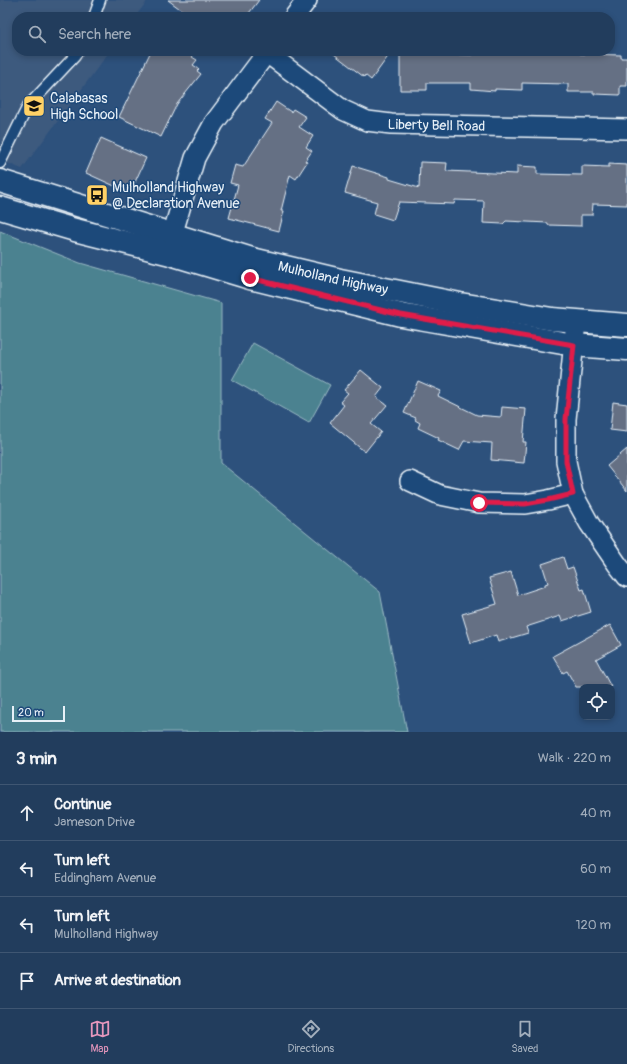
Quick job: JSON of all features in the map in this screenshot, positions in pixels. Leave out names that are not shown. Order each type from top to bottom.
[{"type":"main road","name":"Mulholland Highway","points":[[0,181],[169,244],[250,278],[401,315],[574,345],[627,349]]},
{"type":"main road","name":"Mulholland Highway","points":[[0,208],[75,230],[169,244],[252,259],[340,280],[460,304],[552,319],[627,325]]},
{"type":"street","points":[[298,12],[307,0]]},
{"type":"street","points":[[169,244],[195,158],[214,123],[265,56]]},
{"type":"street","name":"Liberty Bell Road","points":[[273,56],[343,110],[367,121],[392,124],[627,129]]},
{"type":"street","points":[[576,322],[566,419],[566,461],[573,494],[616,564],[627,577]]},
{"type":"street","points":[[410,481],[440,495],[479,503],[525,504],[573,494]]},
{"type":"lane","points":[[96,12],[100,0]]},
{"type":"lane","points":[[0,163],[28,106],[75,56]]},
{"type":"shaded area","name":"Calabasas High School","points":[[0,0],[148,0],[139,12],[12,12],[12,56],[106,56],[22,169],[0,160]]},
{"type":"green space","points":[[0,231],[80,263],[221,303],[221,463],[380,592],[407,732],[0,732]]},
{"type":"green space","points":[[253,343],[330,385],[309,423],[232,380]]},
{"type":"building","points":[[168,0],[259,0],[250,12],[184,12]]},
{"type":"building","points":[[615,55],[621,55],[621,58],[627,58],[627,86],[620,86],[620,95],[594,94],[594,92],[568,92],[568,84],[522,83],[522,90],[495,89],[495,91],[471,89],[471,83],[427,83],[427,90],[400,90],[400,56]]},
{"type":"building","points":[[149,56],[193,56],[192,57],[197,60],[193,65],[199,69],[197,71],[201,74],[177,104],[161,137],[119,117]]},
{"type":"building","points":[[337,56],[388,56],[371,80],[365,75],[364,77]]},
{"type":"building","points":[[276,102],[291,112],[293,109],[306,117],[299,127],[313,136],[306,147],[312,151],[305,161],[307,162],[296,179],[290,175],[281,211],[284,211],[279,231],[229,218],[238,185],[230,183],[235,165],[243,167],[272,123],[265,119]]},
{"type":"building","points":[[101,138],[146,158],[130,193],[86,173]]},
{"type":"building","points":[[420,162],[447,163],[446,171],[517,174],[517,166],[537,167],[537,174],[582,175],[582,166],[609,167],[609,164],[627,165],[627,205],[593,204],[592,215],[581,215],[581,226],[506,221],[503,224],[483,223],[484,201],[455,200],[454,204],[399,202],[393,220],[374,214],[377,202],[345,193],[353,166],[419,188]]},
{"type":"building","points":[[361,370],[383,388],[376,397],[387,405],[371,424],[381,432],[365,452],[330,423],[344,405],[340,402],[348,393],[344,390]]},
{"type":"building","points":[[418,381],[441,391],[438,396],[477,415],[501,417],[502,407],[526,409],[523,442],[526,442],[524,463],[491,460],[492,443],[464,441],[459,450],[418,428],[420,423],[415,420],[416,418],[404,413]]},
{"type":"building","points":[[613,402],[627,404],[627,432],[610,430]]},
{"type":"building","points":[[627,449],[627,491],[607,466]]},
{"type":"building","points":[[563,557],[567,569],[573,567],[581,590],[584,589],[591,612],[562,621],[560,616],[526,627],[528,633],[498,642],[496,635],[471,643],[462,614],[497,604],[489,578],[511,572],[518,595],[545,586],[545,584],[548,583],[542,564]]},
{"type":"building","points":[[610,625],[621,645],[596,659],[609,684],[579,684],[579,687],[576,687],[567,671],[563,673],[553,656]]},
{"type":"place","name":"Calabasas High School","points":[[34,106]]},
{"type":"place","name":"Mulholland Highway @ Declaration Avenue","points":[[97,195]]},
{"type":"route","points":[[250,278],[401,315],[574,345],[566,419],[566,461],[573,494],[525,504],[479,503]]}]
